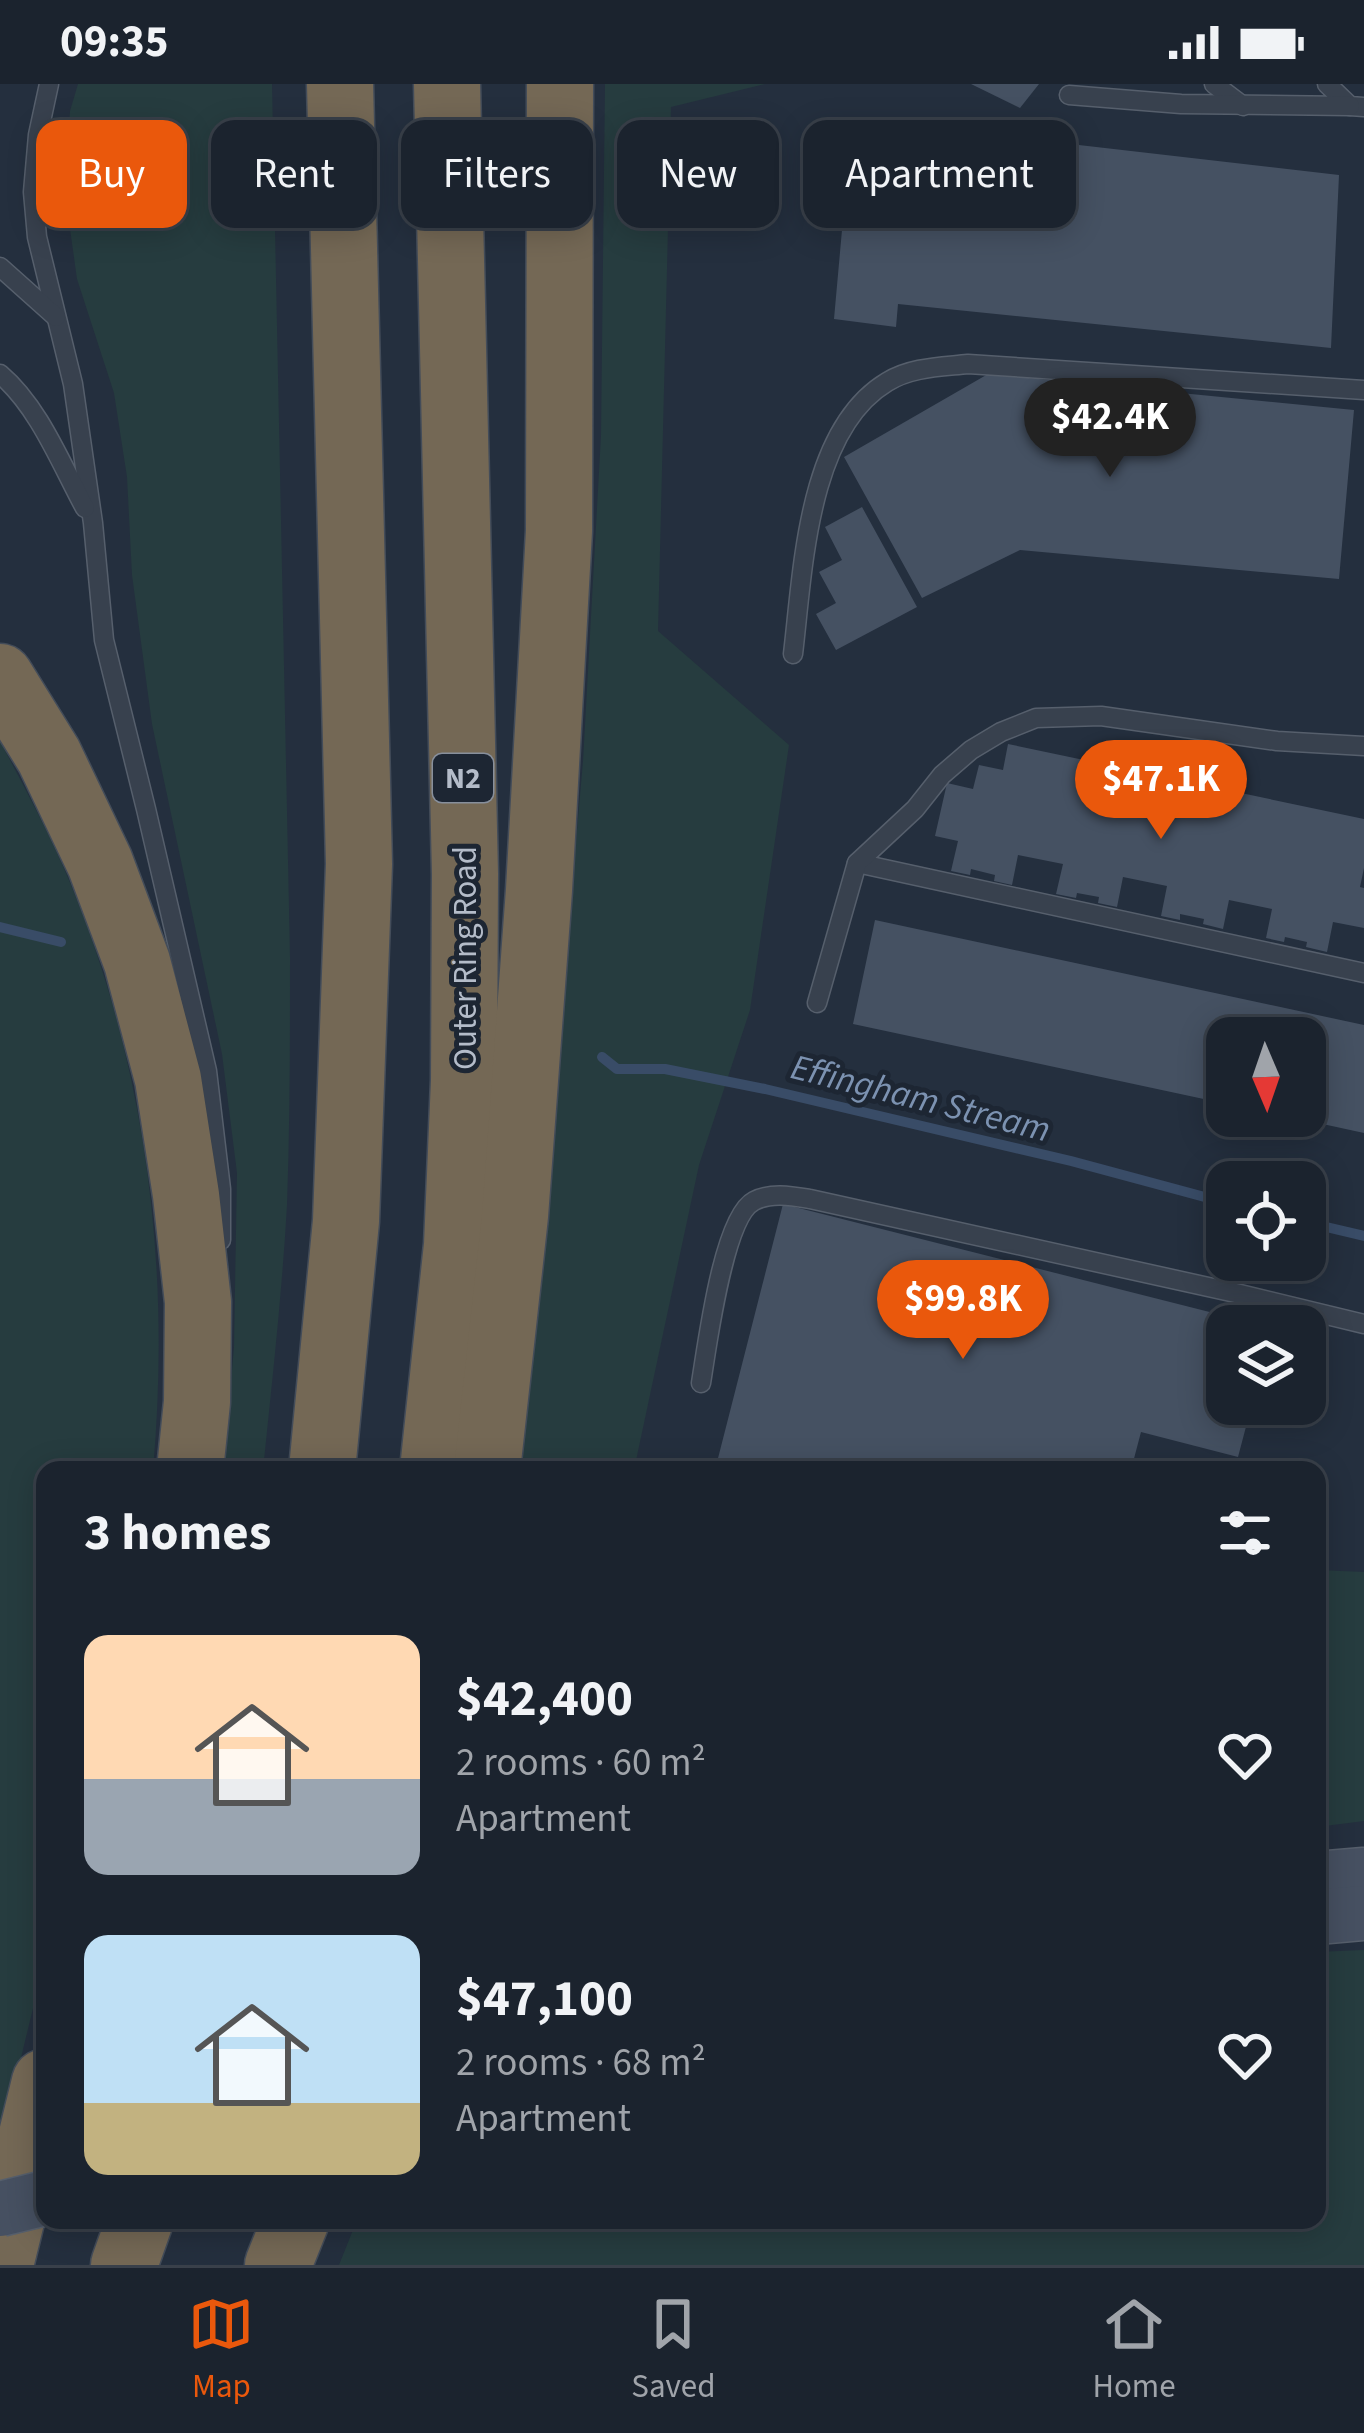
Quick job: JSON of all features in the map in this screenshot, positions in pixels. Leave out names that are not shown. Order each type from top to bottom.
[{"type":"highway","points":[[323,1461],[346,1221],[359,864],[340,84]]},
{"type":"highway","name":"Outer Ring Road","points":[[434,1461],[458,1245],[464,1035],[465,874],[447,84]]},
{"type":"highway","points":[[488,1461],[515,1216],[556,579],[560,84]]},
{"type":"highway","points":[[0,677],[49,756],[100,863],[137,962],[168,1079],[198,1301],[193,1461]]},
{"type":"highway","points":[[0,2265],[36,2119]]},
{"type":"highway","points":[[124,2265],[137,2229]]},
{"type":"highway","points":[[242,2265],[253,2229]]},
{"type":"highway","points":[[278,2265],[292,2229]]},
{"type":"street","points":[[1326,1878],[1364,1874]]},
{"type":"street","points":[[1326,1916],[1364,1913]]},
{"type":"street","points":[[0,2210],[36,2200]]},
{"type":"lane","points":[[50,84],[38,135],[33,192],[37,238],[73,384],[104,640],[206,1071],[221,1190],[221,1254]]},
{"type":"lane","points":[[1214,84],[1243,106]]},
{"type":"lane","points":[[1327,84],[1357,106]]},
{"type":"lane","points":[[1069,95],[1181,104],[1357,106]]},
{"type":"lane","points":[[0,267],[56,317]]},
{"type":"lane","points":[[794,654],[819,481],[831,447],[857,409],[885,382],[913,370],[968,364],[1364,390]]},
{"type":"lane","points":[[0,374],[40,425],[93,523]]},
{"type":"lane","points":[[817,1003],[857,863],[915,809],[943,775],[1001,732],[1036,718],[1101,716],[1277,741],[1364,746]]},
{"type":"lane","points":[[857,863],[1364,973]]},
{"type":"lane","points":[[700,1383],[731,1233],[748,1204],[777,1196],[852,1208],[1364,1324]]},
{"type":"lane","points":[[194,1461],[216,1338]]},
{"type":"green space","points":[[78,84],[272,84],[273,120],[211,120],[211,228],[275,228],[290,1050],[285,1238],[264,1461],[224,1461],[234,1347],[237,1173],[222,1054],[152,724],[114,393],[77,279],[70,228],[187,228],[187,120],[69,120]]},
{"type":"green space","points":[[605,84],[765,84],[671,107],[671,120],[617,120],[617,228],[668,228],[658,631],[789,745],[750,1010],[699,1165],[636,1461],[505,1461],[554,1095],[583,761],[601,436]]},
{"type":"green space","points":[[0,741],[69,880],[118,1023],[135,1096],[155,1244],[158,1395],[154,1461],[36,1461],[36,1996],[0,2144]]},
{"type":"green space","points":[[1326,1570],[1364,1572],[1364,1821],[1326,1826]]},
{"type":"green space","points":[[1364,1950],[1364,2265],[339,2265],[353,2229],[1326,2229],[1326,1952]]},
{"type":"building","points":[[971,84],[1039,84],[1020,108]]},
{"type":"building","points":[[1076,145],[1339,175],[1331,348],[898,304],[896,327],[834,319],[842,228],[1076,228]]},
{"type":"building","points":[[988,374],[1354,410],[1339,579],[1020,550],[922,598],[844,457]]},
{"type":"building","points":[[862,507],[917,607],[836,650],[816,614],[836,603],[819,572],[842,560],[825,527]]},
{"type":"building","points":[[1008,744],[1364,819],[1360,887],[1364,888],[1364,928],[1333,922],[1327,952],[1306,947],[1307,942],[1266,938],[1272,909],[1229,900],[1223,929],[1203,924],[1204,919],[1161,916],[1167,886],[1123,877],[1117,907],[1098,903],[1099,897],[1056,894],[1063,864],[1018,855],[1012,885],[971,869],[970,875],[951,871],[958,841],[935,836],[947,783],[973,789],[979,765],[1003,770]]},
{"type":"building","points":[[875,920],[1364,1025],[1364,1133],[1326,1125],[1326,1017],[1206,1017],[1206,1100],[853,1024]]},
{"type":"building","points":[[783,1204],[1206,1311],[1206,1425],[1246,1425],[1238,1457],[1141,1432],[1133,1461],[717,1461]]},
{"type":"waterway","name":"Effingham Stream","points":[[0,927],[61,942]]},
{"type":"waterway","name":"Effingham Stream","points":[[602,1057],[617,1069],[665,1069],[765,1089],[1206,1197]]},
{"type":"waterway","name":"Effingham Stream","points":[[1326,1227],[1364,1236]]}]
